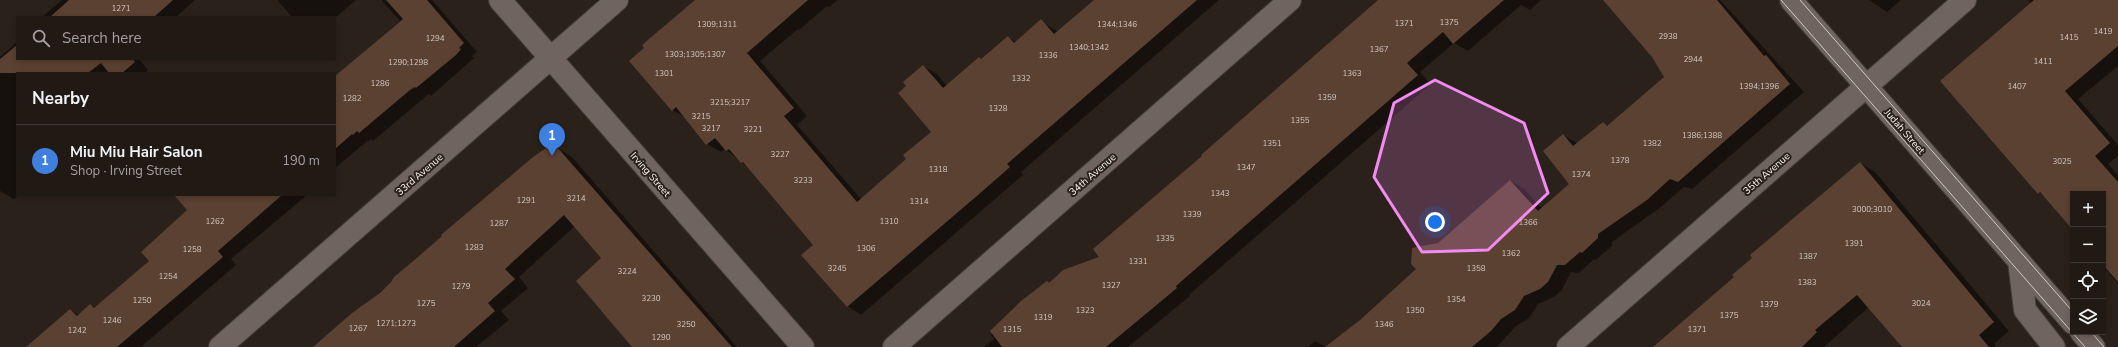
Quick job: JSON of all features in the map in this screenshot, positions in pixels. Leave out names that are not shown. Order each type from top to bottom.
[{"type":"street","name":"Irving Street","points":[[500,0],[803,347]]},
{"type":"street","name":"33rd Avenue","points":[[220,347],[617,0]]},
{"type":"street","name":"34th Avenue","points":[[894,347],[1290,0]]},
{"type":"street","name":"Judah Street","points":[[1791,0],[2070,320]]},
{"type":"street","name":"35th Avenue","points":[[1568,347],[1965,0]]},
{"type":"street","points":[[2019,261],[2024,310],[2054,347]]},
{"type":"street","points":[[2084,335],[2094,347]]},
{"type":"highlighted area","points":[[1435,80],[1524,123],[1548,193],[1488,250],[1422,252],[1374,177],[1394,103]]},
{"type":"building","points":[[69,0],[173,0],[155,16],[51,16]]},
{"type":"building","points":[[386,0],[427,0],[464,43],[459,48],[461,49],[456,55],[416,88],[415,87],[410,90],[359,133],[357,131],[353,135],[352,134],[336,148],[336,75],[403,19]]},
{"type":"building","points":[[695,0],[808,0],[747,53],[794,108],[784,116],[857,202],[906,159],[903,155],[931,132],[898,93],[906,86],[903,82],[923,65],[943,88],[979,57],[981,59],[1008,36],[1014,43],[1041,19],[1054,34],[1094,0],[1197,0],[1007,164],[1010,167],[847,307],[801,255],[813,245],[743,162],[741,163],[729,149],[726,151],[715,138],[706,145],[676,107],[672,111],[629,61],[644,48],[642,45]]},
{"type":"building","points":[[1378,0],[1504,0],[1453,44],[1443,32],[1407,63],[1418,75],[1176,286],[1177,288],[1106,347],[1002,347],[990,331],[1021,301],[1047,281],[1049,283],[1063,270],[1099,257],[1093,249],[1202,156],[1201,155]]},
{"type":"building","points":[[1603,0],[1717,0],[1764,56],[1766,55],[1790,84],[1678,182],[1670,179],[1647,200],[1598,234],[1598,238],[1582,253],[1580,252],[1565,265],[1557,265],[1548,282],[1540,289],[1524,296],[1515,310],[1501,319],[1491,331],[1472,347],[1325,347],[1360,320],[1416,269],[1411,264],[1412,248],[1438,243],[1510,180],[1538,211],[1569,184],[1543,151],[1563,134],[1573,146],[1603,122],[1607,126],[1664,77],[1652,57]]},
{"type":"building","points":[[2034,0],[2118,0],[2118,46],[2065,91],[2110,143],[2095,156],[2118,182],[2118,282],[2106,268],[2106,191],[2070,191],[2070,227],[2040,192],[2038,194],[1940,81]]},
{"type":"building","points":[[16,46],[16,60],[134,60],[135,62],[123,72],[108,72],[101,63],[89,72],[0,73],[0,59]]},
{"type":"building","points":[[557,147],[732,347],[632,347],[576,281],[601,258],[564,215],[505,269],[515,279],[488,303],[495,311],[454,347],[313,347],[352,313],[380,293],[394,277],[442,236],[441,235],[533,157],[546,148]]},
{"type":"building","points":[[1860,162],[1994,322],[1979,335],[1989,347],[1902,347],[1857,295],[1815,330],[1817,332],[1802,347],[1653,347],[1734,277],[1732,275],[1752,258],[1750,255]]},
{"type":"building","points":[[175,196],[281,196],[218,251],[223,257],[117,347],[26,347],[70,309],[77,316],[90,304],[94,308],[149,261],[141,252],[187,210]]},
{"type":"tram line","points":[[1781,0],[2085,347]]},
{"type":"tram line","points":[[1800,0],[2070,309]]},
{"type":"tram line","points":[[2094,335],[2104,347]]},
{"type":"place","name":"Miu Miu Hair Salon","points":[[552,156]]}]
